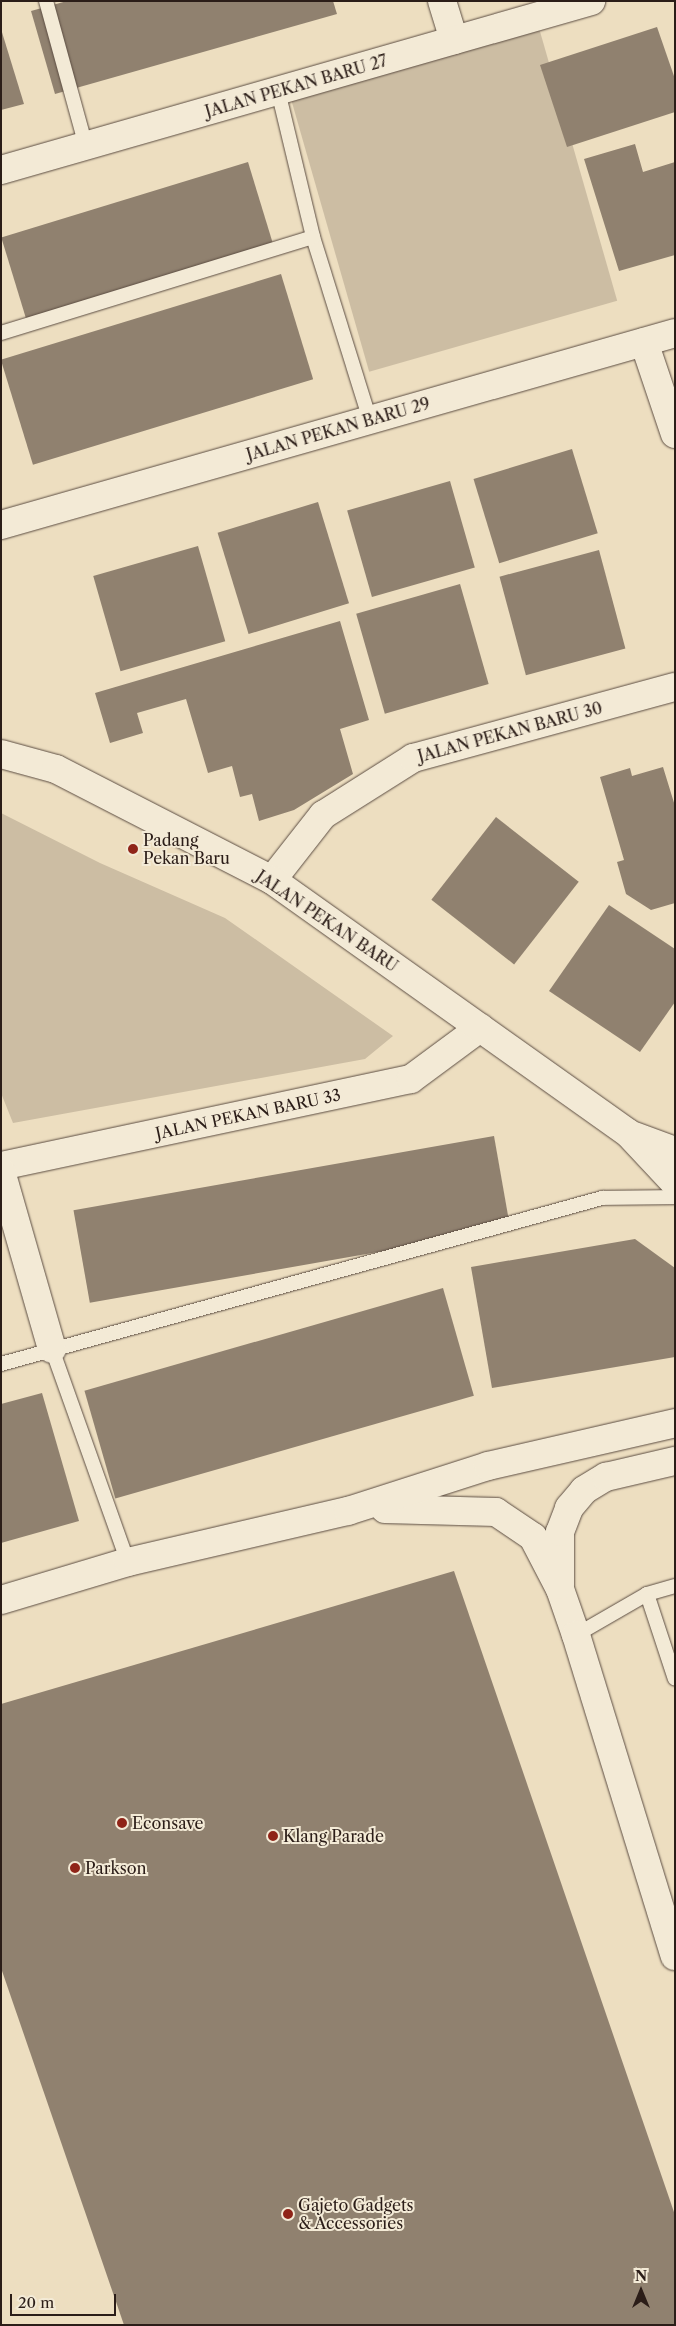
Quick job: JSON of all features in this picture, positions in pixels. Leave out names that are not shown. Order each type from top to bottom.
[{"type":"street","points":[[442,1],[454,40]]},
{"type":"street","name":"JALAN PEKAN BARU 27","points":[[1,170],[591,1]]},
{"type":"street","name":"JALAN PEKAN BARU 29","points":[[1,526],[675,334]]},
{"type":"street","points":[[644,342],[675,434]]},
{"type":"street","name":"JALAN PEKAN BARU 30","points":[[272,880],[323,816],[413,758],[675,687]]},
{"type":"street","name":"JALAN PEKAN BARU","points":[[1,754],[56,769],[272,880],[628,1133],[675,1183]]},
{"type":"street","name":"JALAN PEKAN BARU 33","points":[[1,1166],[411,1079],[480,1028]]},
{"type":"street","name":"JALAN PEKAN BARU","points":[[628,1133],[675,1151]]},
{"type":"street","points":[[1,1171],[52,1349]]},
{"type":"street","points":[[1,1600],[128,1562],[348,1512],[488,1466],[675,1423]]},
{"type":"street","points":[[560,1589],[560,1532],[569,1508],[584,1490],[606,1477],[675,1461]]},
{"type":"street","points":[[348,1512],[423,1507],[496,1512],[533,1538],[560,1589],[576,1635],[675,1956]]},
{"type":"lane","points":[[46,1],[86,146]]},
{"type":"lane","points":[[278,91],[313,237],[370,420]]},
{"type":"lane","points":[[1,333],[313,237]]},
{"type":"lane","points":[[1,1364],[602,1198],[675,1197]]},
{"type":"lane","points":[[52,1349],[128,1562]]},
{"type":"lane","points":[[576,1635],[647,1594],[675,1586]]},
{"type":"lane","points":[[647,1594],[675,1679]]},
{"type":"shaded area","points":[[537,21],[617,301],[369,372],[289,92]]},
{"type":"shaded area","points":[[1,813],[100,863],[225,918],[393,1036],[365,1059],[13,1123],[1,1093]]},
{"type":"building","points":[[67,1],[333,1],[337,14],[55,94],[31,11]]},
{"type":"building","points":[[657,27],[675,79],[675,112],[567,147],[540,65]]},
{"type":"building","points":[[1,29],[24,104],[1,110]]},
{"type":"building","points":[[635,144],[643,172],[675,162],[675,255],[619,271],[584,159]]},
{"type":"building","points":[[248,162],[273,245],[27,321],[1,237]]},
{"type":"building","points":[[281,274],[313,379],[33,465],[1,360]]},
{"type":"building","points":[[572,449],[598,533],[499,563],[474,479]]},
{"type":"building","points":[[450,481],[475,568],[372,597],[347,510]]},
{"type":"building","points":[[318,502],[349,603],[249,634],[218,533]]},
{"type":"building","points":[[198,546],[225,641],[121,671],[93,576]]},
{"type":"building","points":[[599,550],[625,649],[526,675],[500,577]]},
{"type":"building","points":[[460,584],[489,684],[385,714],[356,614]]},
{"type":"building","points":[[340,621],[369,720],[340,729],[353,774],[294,810],[259,821],[252,794],[240,797],[232,766],[208,773],[186,699],[137,713],[143,733],[110,743],[95,693]]},
{"type":"building","points":[[663,767],[675,806],[675,903],[651,910],[626,894],[617,862],[624,860],[600,777],[630,768],[632,776]]},
{"type":"building","points":[[496,817],[579,882],[514,964],[431,900]]},
{"type":"building","points":[[609,905],[675,949],[675,1002],[640,1052],[549,991]]},
{"type":"building","points":[[494,1136],[510,1229],[90,1303],[73,1210]]},
{"type":"building","points":[[635,1239],[675,1268],[675,1357],[492,1388],[471,1267]]},
{"type":"building","points":[[443,1288],[474,1396],[115,1498],[84,1391]]},
{"type":"building","points":[[42,1393],[79,1521],[1,1543],[1,1404]]},
{"type":"building","name":"Klang Parade","points":[[454,1571],[675,2215],[675,2325],[124,2325],[1,1968],[1,1704]]},
{"type":"place","name":"Padang Pekan Baru","points":[[133,849]]},
{"type":"place","name":"Econsave","points":[[122,1823]]},
{"type":"place","name":"Klang Parade","points":[[273,1836]]},
{"type":"place","name":"Parkson","points":[[75,1868]]},
{"type":"place","name":"Gajeto Gadgets & Accessories","points":[[288,2214]]}]
